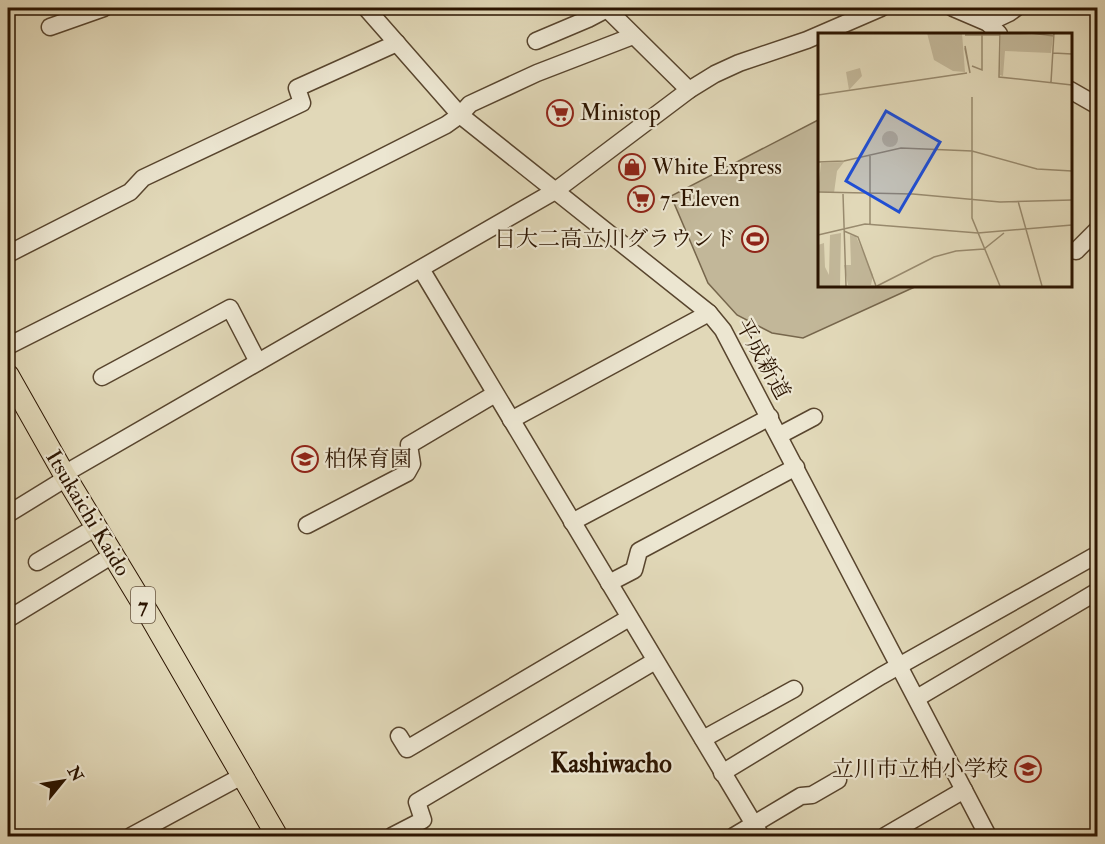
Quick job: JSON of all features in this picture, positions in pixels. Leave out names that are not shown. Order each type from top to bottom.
[{"type":"main road","name":"Itsukaichi Kaido","points":[[8,375],[277,837]]},
{"type":"street","points":[[50,27],[104,8]]},
{"type":"street","name":"平成新道","points":[[366,8],[460,115],[709,313],[723,330],[780,435],[988,837]]},
{"type":"street","points":[[536,41],[588,19],[606,8],[689,90]]},
{"type":"street","points":[[823,33],[881,8]]},
{"type":"street","points":[[953,8],[993,29],[1016,8]]},
{"type":"street","points":[[8,514],[60,482],[64,474],[555,191],[689,90],[715,74],[739,63],[818,35]]},
{"type":"street","points":[[8,346],[446,125],[470,104],[537,73],[633,36]]},
{"type":"street","points":[[8,254],[130,192],[143,178],[302,103],[297,88],[397,43]]},
{"type":"street","points":[[1072,91],[1098,106]]},
{"type":"street","points":[[1076,251],[1098,229]]},
{"type":"street","points":[[421,269],[757,831]]},
{"type":"street","points":[[102,376],[230,308],[258,362]]},
{"type":"street","points":[[511,420],[709,313]]},
{"type":"street","points":[[307,525],[407,473],[412,464],[409,445],[495,394]]},
{"type":"street","points":[[572,522],[770,417]]},
{"type":"street","points":[[780,435],[814,417]]},
{"type":"street","points":[[609,583],[634,570],[639,551],[796,467]]},
{"type":"street","points":[[37,562],[96,527]]},
{"type":"street","points":[[722,773],[900,665],[1098,554]]},
{"type":"street","points":[[8,619],[113,555]]},
{"type":"street","points":[[916,698],[1098,591]]},
{"type":"street","points":[[399,736],[407,749],[629,618]]},
{"type":"street","points":[[392,837],[423,820],[417,802],[655,661]]},
{"type":"street","points":[[703,739],[794,689]]},
{"type":"street","points":[[131,837],[242,776]]},
{"type":"street","points":[[734,837],[757,831],[801,796],[812,795],[838,780]]},
{"type":"street","points":[[885,837],[964,790]]},
{"type":"shaded area","name":"日大二高立川グラウンド","points":[[818,120],[818,286],[917,286],[803,338],[772,333],[737,315],[708,283],[671,196]]},
{"type":"place","name":"Ministop","points":[[560,113]]},
{"type":"place","name":"White Express","points":[[632,167]]},
{"type":"place","name":"7-Eleven","points":[[641,199]]},
{"type":"place","name":"日大二高立川グラウンド","points":[[755,239]]},
{"type":"place","name":"柏保育園","points":[[305,459]]},
{"type":"place","name":"立川市立柏小学校","points":[[1028,769]]},
{"type":"district","name":"Kashiwacho","points":[[611,764]]}]
